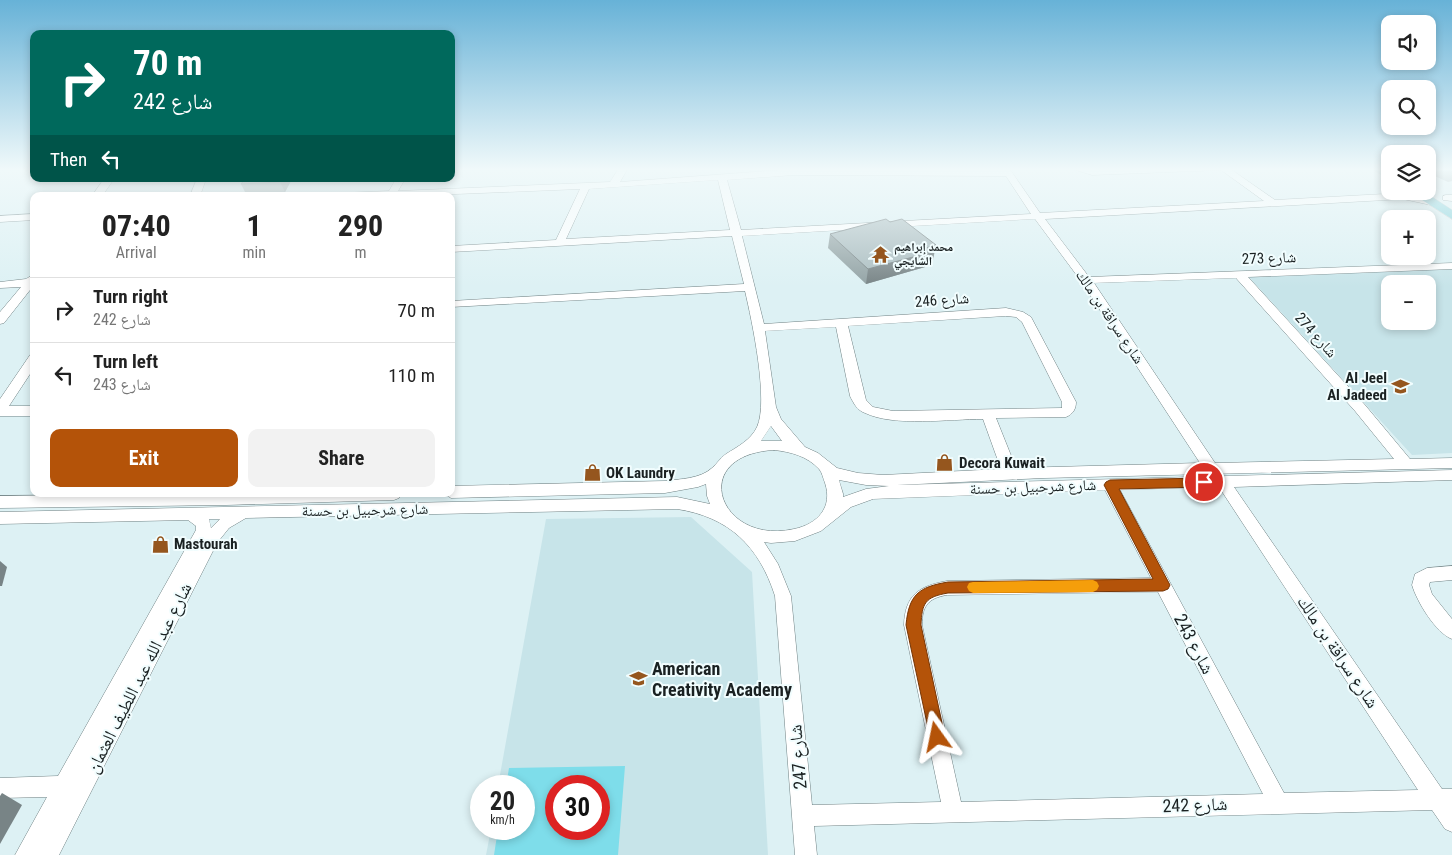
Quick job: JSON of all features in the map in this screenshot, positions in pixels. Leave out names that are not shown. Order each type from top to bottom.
[{"type":"main road","points":[[1441,208],[1452,215]]},
{"type":"street","points":[[560,242],[576,208]]},
{"type":"street","points":[[717,472],[713,488],[714,496],[721,512],[731,522],[766,537],[788,537],[803,533],[817,526],[830,514],[837,496],[836,487],[828,470],[782,432],[774,420],[769,407],[759,328],[730,208]]},
{"type":"street","name":"شارع سراقة بن مالك","points":[[1032,208],[1086,280],[1217,476],[1444,799],[1452,822]]},
{"type":"street","points":[[455,249],[1202,208]]},
{"type":"street","points":[[0,219],[30,217]]},
{"type":"street","name":"شارع 273","points":[[1086,280],[1452,266]]},
{"type":"street","name":"شارع 274","points":[[1240,275],[1360,408],[1406,464]]},
{"type":"street","points":[[0,285],[30,280]]},
{"type":"street","points":[[0,320],[30,284]]},
{"type":"street","points":[[455,304],[750,286]]},
{"type":"street","name":"شارع 246","points":[[759,328],[1006,312],[1019,314],[1027,320],[1070,402],[1069,408],[1066,412],[988,415]]},
{"type":"street","points":[[841,323],[860,403],[869,410],[893,416],[988,415],[1010,473]]},
{"type":"street","points":[[0,410],[30,364]]},
{"type":"street","points":[[746,450],[763,430],[769,407]]},
{"type":"street","points":[[0,410],[30,411]]},
{"type":"street","points":[[455,492],[665,487],[698,482],[717,472],[729,459],[746,450],[777,445],[808,453]]},
{"type":"street","name":"شارع شرحبيل بن حسنة","points":[[830,514],[846,501],[867,492],[1110,485],[1217,476],[1406,464],[1452,463]]},
{"type":"street","name":"شارع شرحبيل بن حسنة","points":[[828,470],[839,475],[859,479],[888,481],[1010,473],[1217,476],[1452,475]]},
{"type":"street","name":"شارع 243","points":[[1110,485],[1278,802]]},
{"type":"street","name":"شارع شرحبيل بن حسنة","points":[[0,502],[189,497]]},
{"type":"street","name":"شارع شرحبيل بن حسنة","points":[[0,518],[677,503],[701,507],[731,522]]},
{"type":"street","name":"شارع عبد الله عبد اللطيف العثمان","points":[[26,855],[74,786],[211,539],[224,524],[233,517],[244,513]]},
{"type":"street","name":"شارع عبد الله عبد اللطيف العثمان","points":[[48,855],[74,786],[118,683],[204,530],[203,523],[191,514]]},
{"type":"street","name":"شارع 247","points":[[731,522],[755,541],[770,560],[776,572],[783,596],[806,855]]},
{"type":"street","points":[[1452,573],[1427,575],[1420,582],[1421,592],[1424,597],[1452,630]]},
{"type":"street","points":[[953,811],[913,625],[915,609],[920,598],[932,590],[948,588],[1163,585]]},
{"type":"street","points":[[0,788],[74,786]]},
{"type":"street","name":"شارع 242","points":[[803,816],[1444,799]]},
{"type":"shaded area","name":"Al Jeel Al Jadeed","points":[[1452,269],[1452,453],[1412,455],[1248,276]]},
{"type":"shaded area","name":"American Creativity Academy","points":[[691,517],[752,572],[768,855],[486,855],[489,840],[535,840],[535,775],[500,775],[546,519]]},
{"type":"shaded area","points":[[625,766],[618,855],[494,855],[496,840],[535,840],[535,775],[508,775],[509,768]]},
{"type":"building","points":[[886,219],[890,222],[902,219],[936,245],[923,249],[928,253],[868,269],[830,234]]},
{"type":"slow traffic","points":[[973,587],[1093,586]]},
{"type":"place","name":"محمد إبراهيم الشايجي","points":[[880,254]]},
{"type":"place","name":"Al Jeel Al Jadeed","points":[[1401,387]]},
{"type":"place","name":"Decora Kuwait","points":[[945,463]]},
{"type":"place","name":"OK Laundry","points":[[592,473]]},
{"type":"place","name":"Mastourah","points":[[160,544]]},
{"type":"place","name":"American Creativity Academy","points":[[638,679]]},
{"type":"route","points":[[937,737],[913,625],[915,609],[924,594],[932,590],[948,588],[1163,585],[1110,485],[1204,482]]}]
